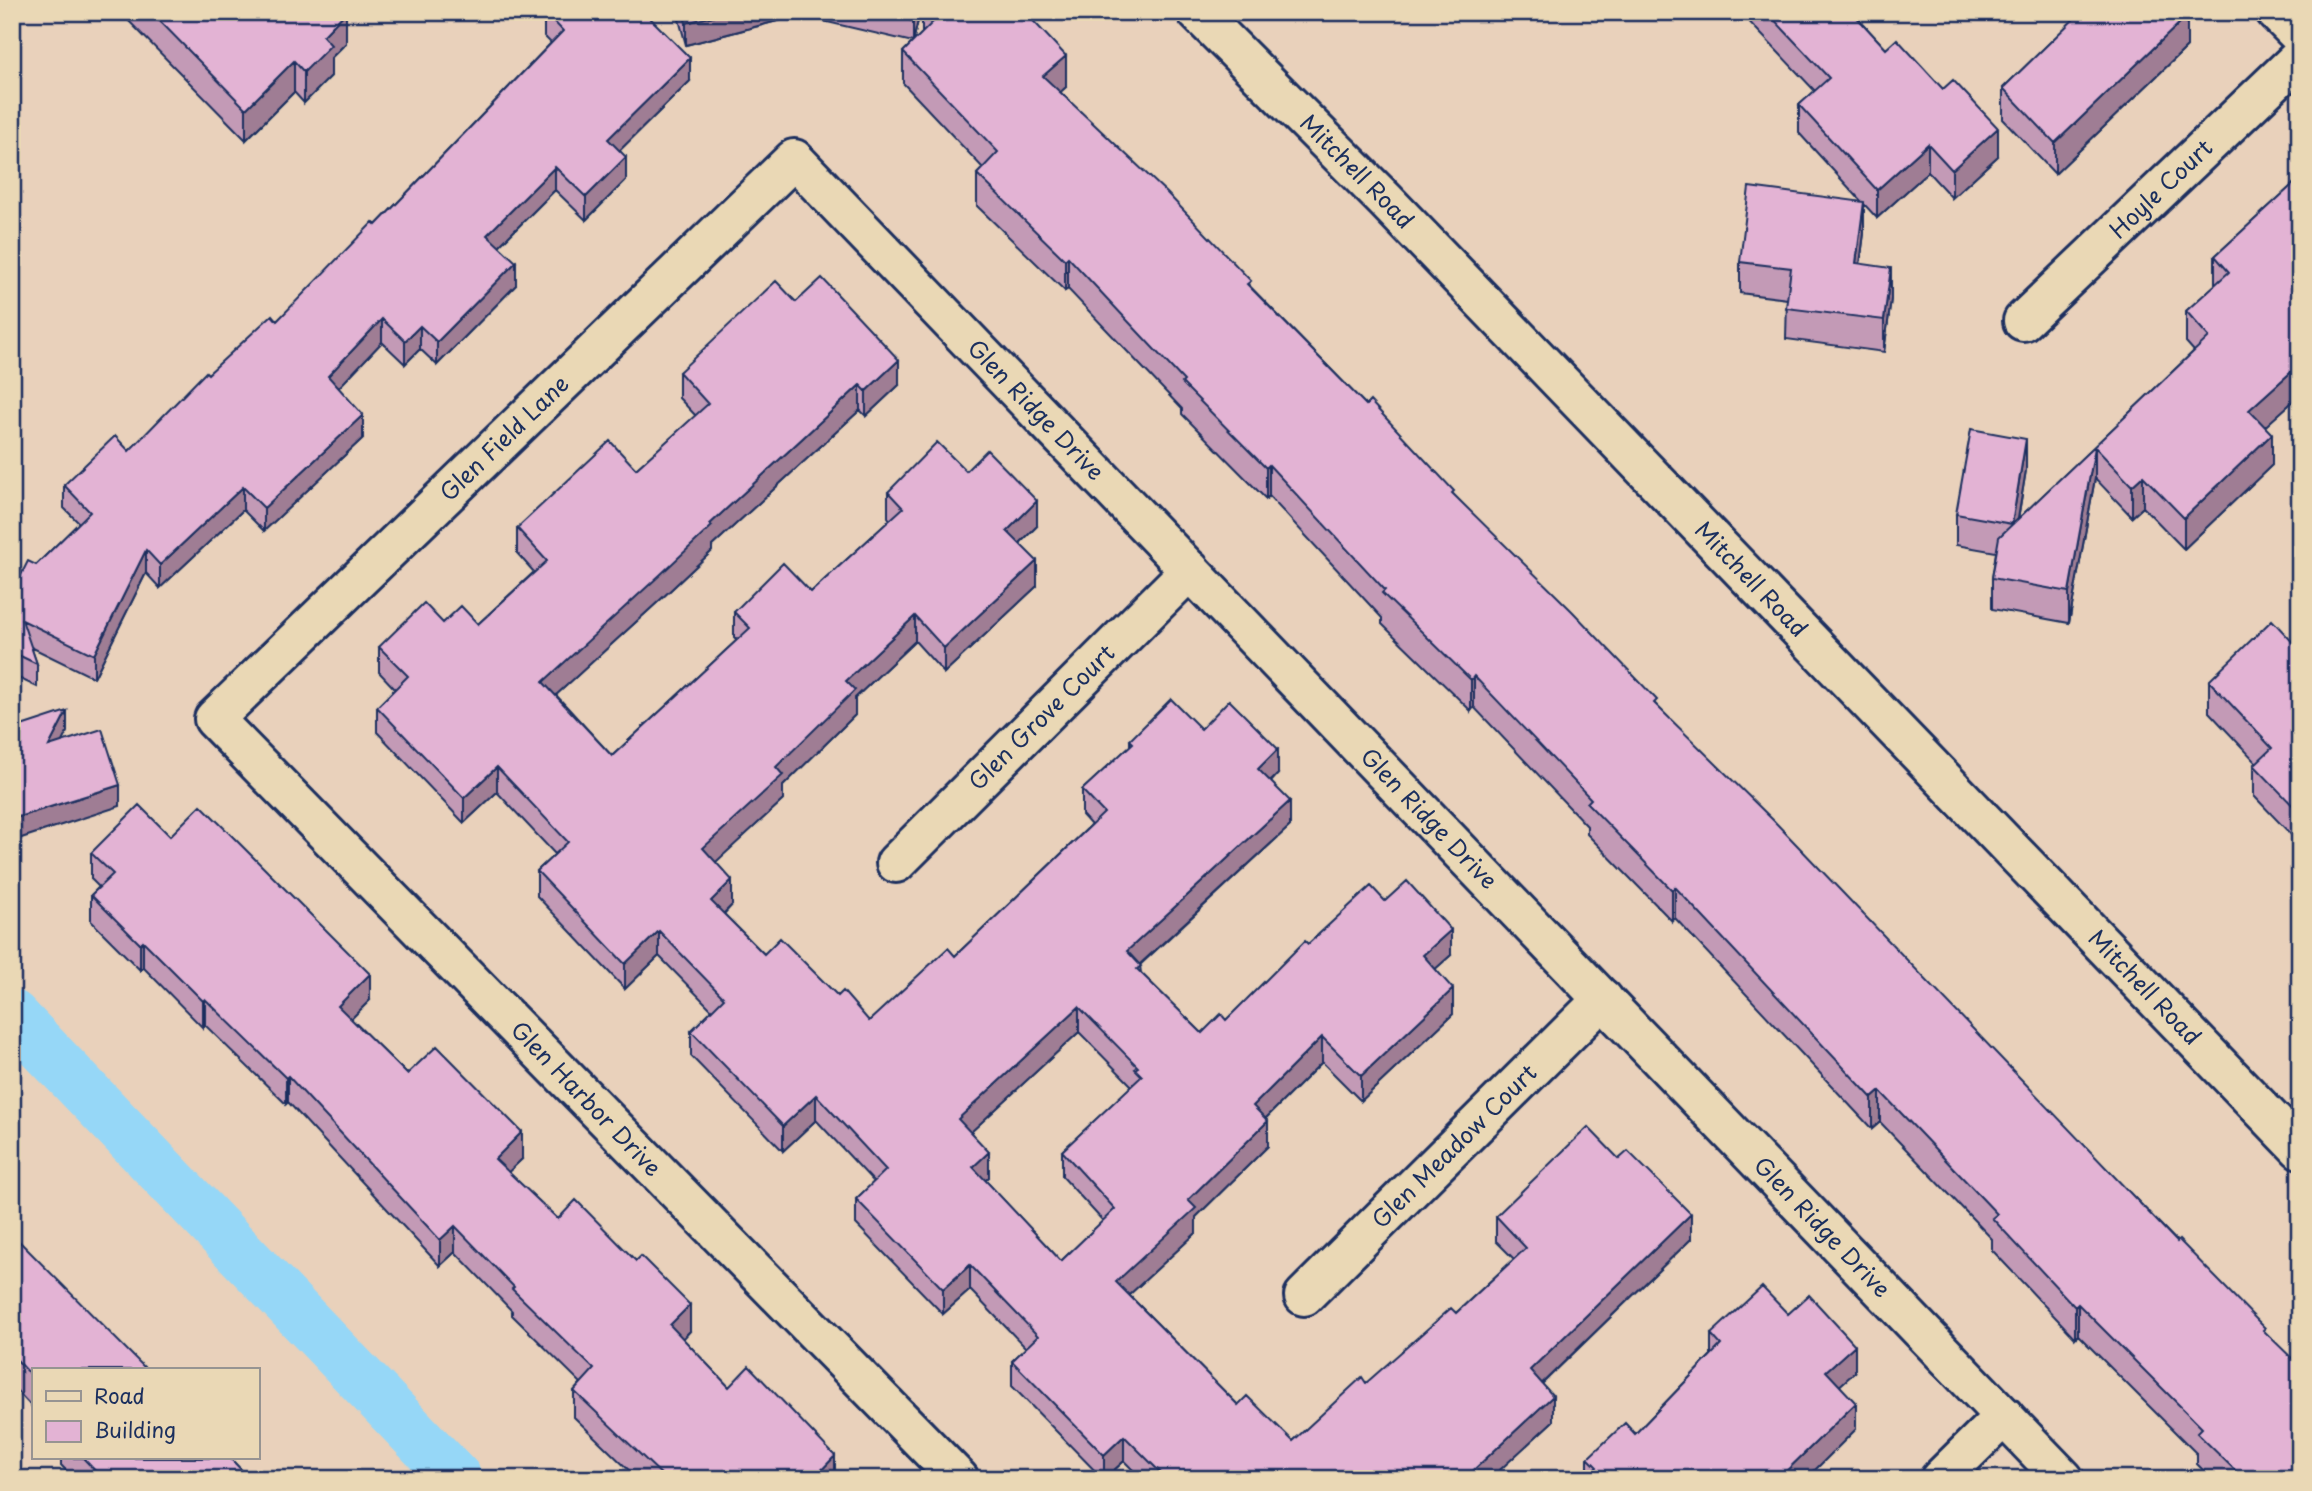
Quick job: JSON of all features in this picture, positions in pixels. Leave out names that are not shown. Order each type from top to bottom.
[{"type":"street","name":"Mitchell Road","points":[[1198,12],[1385,200],[2300,1149]]},
{"type":"street","points":[[2276,12],[2300,36]]},
{"type":"street","name":"Hoyle Court","points":[[2024,321],[2300,57]]},
{"type":"street","name":"Glen Ridge Drive","points":[[794,159],[2064,1479]]},
{"type":"street","name":"Glen Field Lane","points":[[214,719],[794,159]]},
{"type":"street","name":"Glen Grove Court","points":[[896,863],[1190,570]]},
{"type":"street","name":"Glen Harbor Drive","points":[[214,719],[958,1479]]},
{"type":"street","name":"Glen Meadow Court","points":[[1304,1296],[1603,999]]},
{"type":"street","points":[[1940,1479],[2004,1416]]},
{"type":"building","points":[[151,12],[346,12],[323,36],[331,45],[304,72],[294,61],[246,109]]},
{"type":"building","points":[[545,12],[644,12],[690,58],[608,139],[626,157],[586,197],[555,167],[487,235],[516,262],[437,342],[420,326],[405,341],[382,319],[328,376],[363,415],[264,508],[243,487],[160,565],[146,550],[94,655],[22,620],[37,664],[12,652],[12,589],[13,591],[28,561],[36,565],[90,512],[64,485],[115,436],[129,451],[206,372],[208,374],[272,315],[277,321],[373,222],[376,225],[563,31]]},
{"type":"building","points":[[683,12],[728,12],[686,23]]},
{"type":"building","points":[[876,12],[915,12],[913,21]]},
{"type":"building","points":[[1025,12],[1066,56],[1043,76],[1167,193],[1251,281],[1247,284],[1366,405],[1370,401],[1454,491],[1452,493],[1572,611],[1657,700],[1654,703],[1774,821],[2177,1242],[2179,1240],[2265,1328],[2263,1330],[2300,1366],[2300,1479],[2244,1479],[2197,1433],[2202,1428],[2078,1304],[2075,1307],[1992,1218],[1997,1214],[1880,1091],[1872,1098],[1675,887],[1672,890],[1587,803],[1591,799],[1474,676],[1471,680],[1382,593],[1385,590],[1269,465],[1266,468],[1182,383],[1184,381],[1068,257],[1065,260],[977,174],[998,152],[903,52],[938,17],[922,14]]},
{"type":"building","points":[[1767,12],[1852,12],[1886,49],[1897,39],[1943,89],[1953,80],[1998,128],[1952,170],[1928,144],[1877,190],[1799,105],[1829,78]]},
{"type":"building","points":[[2081,12],[2183,12],[2187,16],[2055,143],[2003,88]]},
{"type":"building","points":[[2300,178],[2300,364],[2249,410],[2272,434],[2184,518],[2143,476],[2132,486],[2095,447],[2069,592],[1992,578],[1999,537],[2209,337],[2186,311],[2229,272],[2215,256]]},
{"type":"building","points":[[1749,187],[1864,202],[1856,263],[1891,268],[1884,320],[1786,308],[1791,268],[1740,262]]},
{"type":"building","points":[[822,278],[899,360],[866,391],[860,385],[543,682],[612,756],[750,628],[734,612],[783,563],[811,592],[903,508],[888,492],[937,442],[966,471],[987,450],[1037,501],[1007,531],[1037,561],[944,648],[915,616],[846,681],[855,690],[776,767],[783,775],[703,848],[732,880],[711,901],[764,954],[780,938],[838,996],[843,991],[869,1021],[948,948],[955,956],[1104,813],[1082,790],[1133,743],[1130,740],[1171,699],[1201,729],[1229,700],[1278,749],[1258,769],[1290,801],[1127,951],[1141,966],[1137,969],[1202,1033],[1221,1014],[1226,1020],[1305,941],[1308,944],[1371,886],[1385,901],[1407,881],[1451,930],[1423,955],[1453,989],[1361,1076],[1322,1037],[1253,1106],[1268,1121],[1188,1200],[1196,1208],[1116,1282],[1238,1405],[1247,1396],[1293,1441],[1362,1377],[1366,1383],[1451,1308],[1456,1313],[1526,1248],[1496,1216],[1588,1127],[1619,1159],[1628,1151],[1691,1214],[1530,1370],[1553,1396],[1464,1479],[1167,1479],[1124,1436],[1104,1455],[1012,1361],[1038,1336],[970,1265],[943,1289],[856,1199],[886,1170],[816,1095],[783,1126],[691,1031],[724,998],[659,931],[625,964],[537,871],[568,842],[497,767],[464,798],[377,707],[408,676],[379,647],[424,603],[443,623],[461,606],[478,624],[547,561],[517,528],[610,441],[636,469],[708,404],[679,372],[776,281],[796,302]],"holes":[[[1079,1007],[1138,1067],[1135,1069],[1142,1076],[1062,1151],[1115,1209],[1061,1261],[973,1167],[989,1152],[958,1119]]]},
{"type":"building","points":[[1971,429],[2026,439],[2012,524],[1956,514]]},
{"type":"building","points":[[2272,620],[2300,650],[2300,813],[2254,765],[2272,748],[2209,681]]},
{"type":"building","points":[[67,711],[49,746],[102,729],[120,785],[12,819],[12,729]]},
{"type":"building","points":[[139,805],[170,836],[201,805],[370,974],[338,1006],[407,1074],[437,1046],[522,1132],[495,1159],[558,1219],[576,1200],[636,1261],[641,1256],[690,1305],[670,1325],[729,1387],[749,1366],[835,1456],[813,1479],[666,1479],[574,1391],[594,1369],[512,1289],[514,1287],[455,1226],[440,1240],[288,1076],[286,1078],[205,999],[203,1001],[143,941],[140,944],[91,895],[113,874],[91,853]]},
{"type":"building","points":[[12,1234],[145,1368],[32,1368],[32,1376],[16,1359],[12,1363]]},
{"type":"building","points":[[1762,1287],[1788,1314],[1809,1295],[1855,1345],[1826,1371],[1856,1403],[1778,1479],[1749,1479],[1744,1474],[1738,1479],[1586,1479],[1597,1467],[1588,1458],[1625,1423],[1635,1434],[1721,1345],[1711,1334]]},
{"type":"building","points":[[85,1460],[232,1460],[250,1479],[103,1479]]},
{"type":"waterway","points":[[12,1015],[457,1479]]}]
